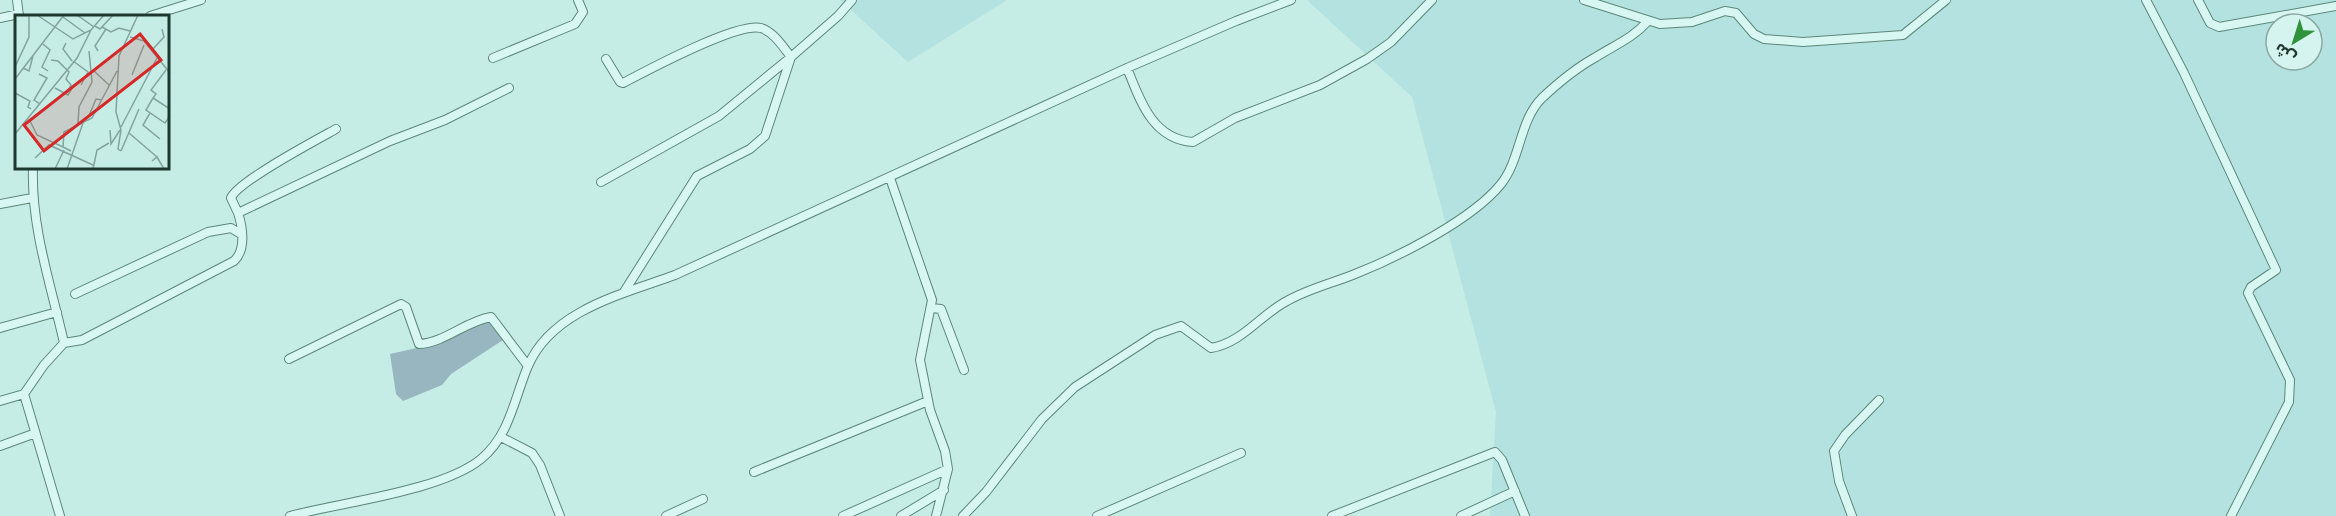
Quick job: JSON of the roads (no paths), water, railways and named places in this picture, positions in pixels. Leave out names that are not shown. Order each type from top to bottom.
[{"type":"street","points":[[17,0],[19,15]]},
{"type":"street","points":[[153,15],[201,0]]},
{"type":"street","points":[[492,58],[575,24],[584,12],[578,0]]},
{"type":"street","points":[[601,182],[718,116],[791,57],[838,16],[852,0]]},
{"type":"street","points":[[290,516],[445,478],[482,458],[501,437],[513,413],[528,366],[550,336],[586,309],[624,292],[675,275],[1127,68],[1236,21],[1292,0]]},
{"type":"street","points":[[1127,68],[1145,112],[1152,121],[1175,136],[1193,142],[1235,118],[1320,85],[1367,60],[1391,42],[1432,0]]},
{"type":"street","points":[[1584,0],[1660,24],[1682,23],[1725,11],[1736,13],[1754,34],[1764,39],[1803,42],[1903,35],[1946,0]]},
{"type":"street","points":[[2146,0],[2184,73],[2276,270],[2251,287],[2248,292],[2290,380],[2289,402],[2231,516]]},
{"type":"street","points":[[2198,0],[2210,23],[2220,27],[2336,6]]},
{"type":"street","points":[[0,18],[15,16]]},
{"type":"street","points":[[963,516],[1058,402],[1088,377],[1155,335],[1181,326],[1210,348],[1221,346],[1240,336],[1286,301],[1358,273],[1398,254],[1474,210],[1502,182],[1511,166],[1524,128],[1539,101],[1574,71],[1634,35],[1648,21]]},
{"type":"street","points":[[606,59],[618,80],[623,82],[697,48],[751,27],[769,32],[791,57]]},
{"type":"street","points":[[624,292],[697,176],[750,149],[765,135],[791,57]]},
{"type":"street","points":[[238,213],[390,141],[445,120],[509,88]]},
{"type":"street","points":[[0,401],[24,394],[44,364],[64,343],[82,340],[234,261],[241,255],[238,213],[231,198],[235,192],[267,169],[336,129]]},
{"type":"street","points":[[33,170],[32,198],[40,244],[64,343]]},
{"type":"street","points":[[890,178],[931,292],[932,308],[920,360],[928,401],[948,469],[936,516]]},
{"type":"street","points":[[0,204],[32,198]]},
{"type":"street","points":[[75,294],[208,232],[231,228],[241,234]]},
{"type":"street","points":[[290,359],[401,304],[406,307],[419,344],[430,342],[480,319],[491,317],[528,366]]},
{"type":"street","points":[[932,308],[941,309],[964,370]]},
{"type":"street","points":[[0,328],[57,312]]},
{"type":"street","points":[[24,394],[33,434],[60,516]]},
{"type":"street","points":[[1852,516],[1839,481],[1834,451],[1845,435],[1879,400]]},
{"type":"street","points":[[754,472],[928,401]]},
{"type":"street","points":[[0,446],[33,434]]},
{"type":"street","points":[[501,437],[532,453],[540,465],[560,516]]},
{"type":"street","points":[[1332,516],[1495,452],[1499,455],[1525,516]]},
{"type":"street","points":[[1097,516],[1241,453]]},
{"type":"street","points":[[843,516],[948,469]]},
{"type":"street","points":[[901,516],[944,490]]},
{"type":"street","points":[[1461,516],[1515,491]]},
{"type":"street","points":[[666,516],[703,500]]}]
